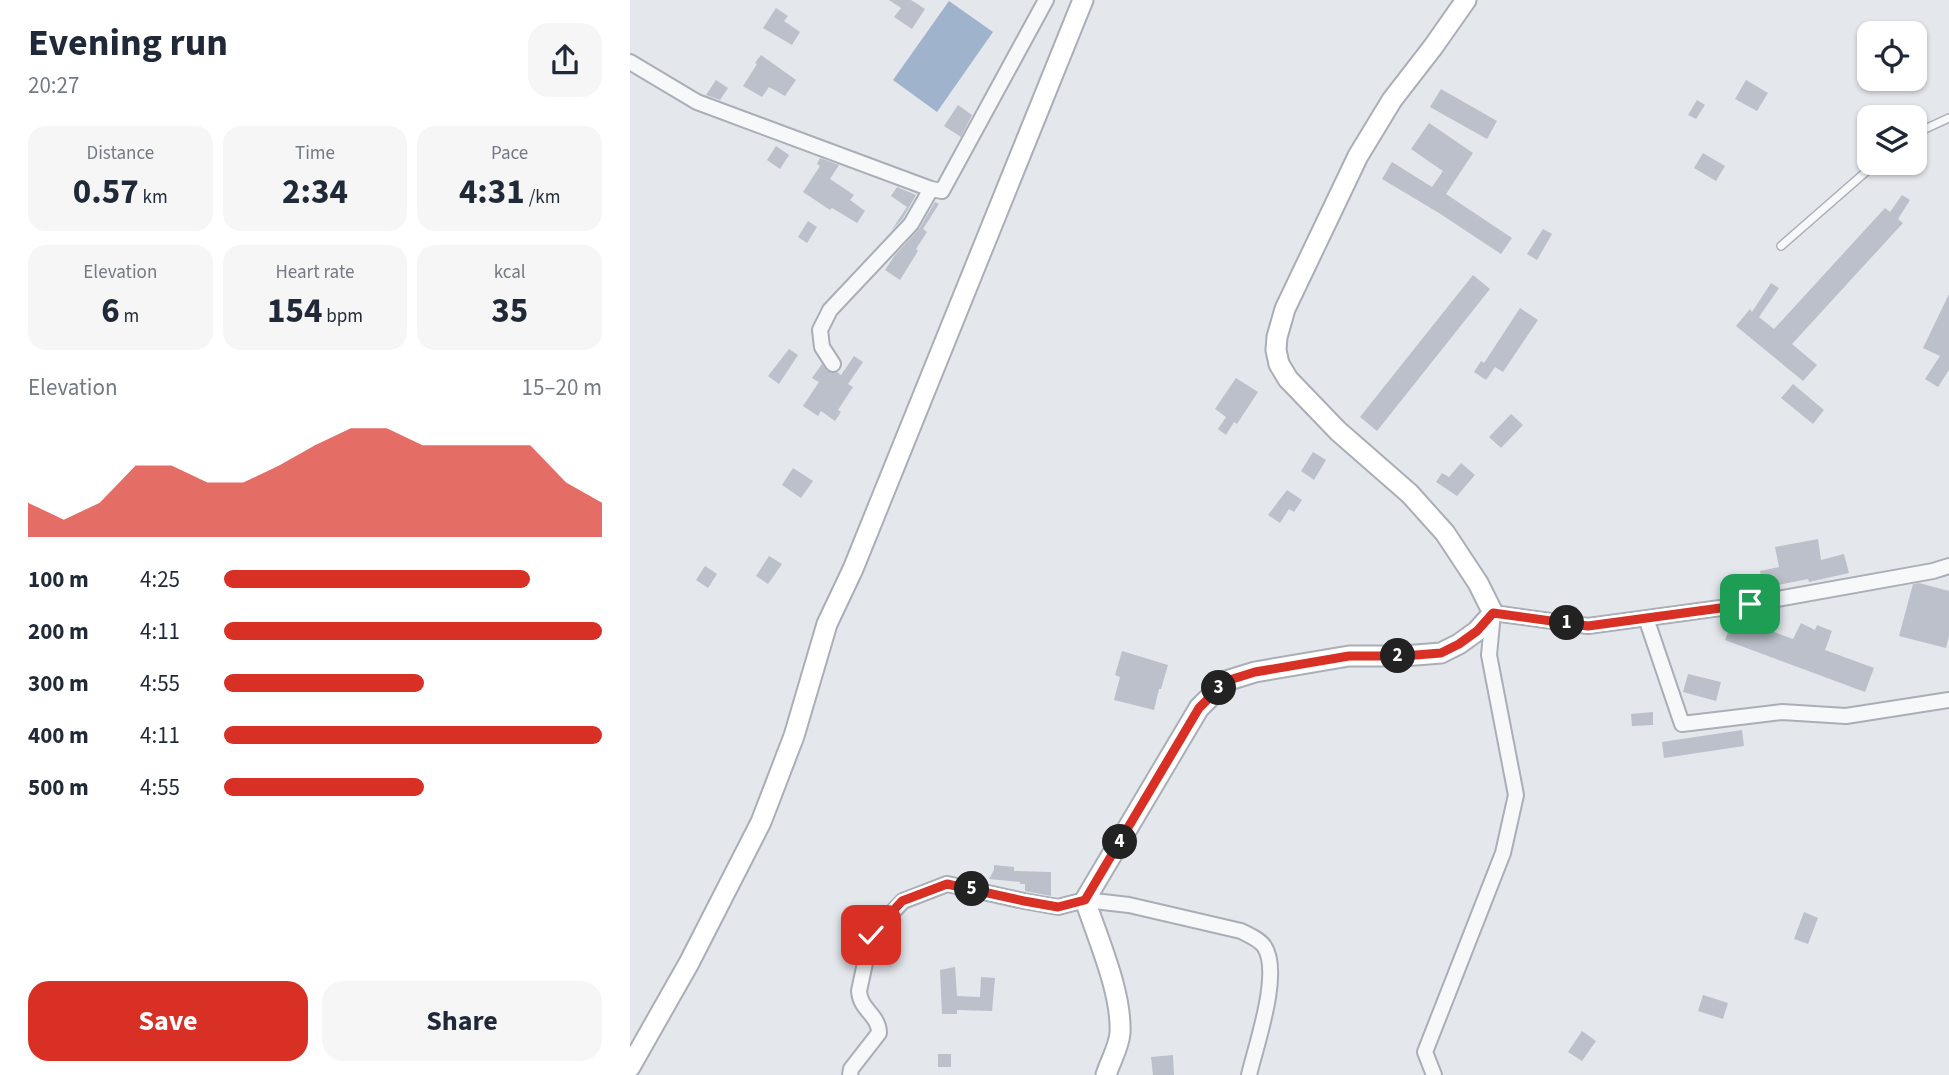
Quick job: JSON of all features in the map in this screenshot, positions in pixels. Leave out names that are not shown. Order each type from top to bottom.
[{"type":"street","points":[[630,62],[697,102],[942,191],[1046,0]]},
{"type":"street","points":[[630,1068],[689,963],[761,822],[794,736],[827,624],[853,569],[1083,0]]},
{"type":"street","points":[[1434,1075],[1424,1052],[1503,853],[1516,794],[1489,655],[1493,613],[1478,583],[1445,533],[1410,494],[1338,431],[1288,379],[1279,364],[1276,350],[1285,309],[1358,156],[1392,100],[1466,0]]},
{"type":"street","points":[[833,364],[822,348],[820,330],[831,310],[911,224],[931,189]]},
{"type":"street","points":[[1493,613],[1588,626],[1750,604],[1949,566]]},
{"type":"street","points":[[1106,1075],[1120,1035],[1119,1021],[1115,990],[1085,900],[1199,708],[1226,681],[1255,672],[1349,656],[1441,653],[1477,631],[1493,613]]},
{"type":"street","points":[[1646,618],[1682,724],[1782,712],[1846,716],[1949,700]]},
{"type":"street","points":[[850,1075],[851,1069],[878,1032],[879,1025],[859,1000],[871,935],[902,901],[947,884],[1058,907],[1085,900],[1129,905],[1241,931],[1258,939],[1265,947],[1270,979],[1269,998],[1249,1075]]},
{"type":"lane","points":[[1927,128],[1949,118]]},
{"type":"lane","points":[[1781,246],[1862,175]]},
{"type":"water","points":[[949,1],[993,32],[937,112],[893,80]]},
{"type":"building","points":[[889,0],[911,0],[925,9],[912,29],[894,17],[901,8]]},
{"type":"building","points":[[776,8],[788,16],[784,21],[800,32],[792,45],[763,28]]},
{"type":"building","points":[[761,55],[796,80],[785,96],[769,87],[762,97],[743,86]]},
{"type":"building","points":[[716,80],[728,88],[720,100],[706,95]]},
{"type":"building","points":[[1746,80],[1768,93],[1757,111],[1735,99]]},
{"type":"building","points":[[1441,89],[1497,121],[1487,139],[1430,107]]},
{"type":"building","points":[[1697,100],[1705,105],[1696,119],[1688,115]]},
{"type":"building","points":[[958,105],[972,115],[961,137],[944,126]]},
{"type":"building","points":[[1429,123],[1473,153],[1446,194],[1512,238],[1501,254],[1382,179],[1392,162],[1432,187],[1443,171],[1411,149]]},
{"type":"building","points":[[776,146],[789,155],[780,169],[767,160]]},
{"type":"building","points":[[1703,153],[1725,166],[1716,181],[1694,168]]},
{"type":"building","points":[[820,158],[839,165],[830,179],[854,195],[850,200],[865,211],[857,223],[832,208],[830,210],[803,192],[820,166],[817,164]]},
{"type":"building","points":[[897,187],[916,195],[903,218],[891,231],[907,207],[891,196]]},
{"type":"building","points":[[1902,195],[1910,200],[1898,219],[1903,223],[1792,344],[1817,365],[1803,381],[1736,326],[1750,309],[1752,312],[1771,283],[1779,288],[1759,317],[1774,329],[1885,208],[1890,212]]},
{"type":"building","points":[[935,202],[939,204],[923,229],[927,232],[900,280],[885,270],[919,229]]},
{"type":"building","points":[[808,221],[817,227],[807,243],[798,237]]},
{"type":"building","points":[[1543,229],[1552,234],[1537,260],[1527,254]]},
{"type":"building","points":[[1473,275],[1490,289],[1377,431],[1360,417]]},
{"type":"building","points":[[1949,294],[1949,370],[1938,387],[1925,379],[1940,356],[1923,348]]},
{"type":"building","points":[[1520,308],[1538,320],[1503,372],[1495,367],[1486,380],[1474,372],[1481,361],[1484,363]]},
{"type":"building","points":[[789,349],[798,355],[779,384],[768,376]]},
{"type":"building","points":[[854,356],[863,362],[848,384],[853,387],[838,410],[841,412],[835,421],[821,411],[818,416],[803,406],[819,382],[812,378],[822,364],[828,372],[841,375]]},
{"type":"building","points":[[1236,378],[1258,392],[1237,424],[1234,422],[1226,435],[1218,429],[1226,417],[1215,409]]},
{"type":"building","points":[[1793,384],[1824,410],[1813,424],[1781,398]]},
{"type":"building","points":[[1511,414],[1523,425],[1501,448],[1489,437]]},
{"type":"building","points":[[1313,452],[1326,460],[1314,480],[1301,471]]},
{"type":"building","points":[[1461,463],[1475,475],[1457,496],[1436,482],[1442,473],[1449,477]]},
{"type":"building","points":[[793,468],[813,481],[801,498],[782,485]]},
{"type":"building","points":[[1287,490],[1302,500],[1294,512],[1289,509],[1280,523],[1268,515]]},
{"type":"building","points":[[1818,539],[1821,560],[1844,554],[1849,573],[1763,588],[1760,571],[1779,567],[1775,547]]},
{"type":"building","points":[[769,556],[782,564],[768,584],[756,576]]},
{"type":"building","points":[[705,566],[717,574],[708,588],[696,580]]},
{"type":"building","points":[[1919,583],[1949,591],[1949,636],[1946,648],[1899,636],[1913,584]]},
{"type":"building","points":[[1734,617],[1793,639],[1801,623],[1815,630],[1817,625],[1832,631],[1825,650],[1874,668],[1865,692],[1725,640]]},
{"type":"building","points":[[1122,651],[1168,665],[1154,710],[1114,700],[1120,677],[1115,675]]},
{"type":"building","points":[[1688,674],[1721,682],[1716,701],[1683,692]]},
{"type":"building","points":[[1653,712],[1653,725],[1632,726],[1631,714]]},
{"type":"building","points":[[1742,730],[1744,746],[1664,758],[1662,742]]},
{"type":"building","points":[[994,865],[1014,867],[1014,871],[1051,872],[1051,896],[1025,891],[1025,884],[1020,882],[989,879]]},
{"type":"building","points":[[1804,912],[1818,918],[1808,944],[1794,939]]},
{"type":"building","points":[[955,967],[957,996],[980,997],[981,977],[995,978],[992,1011],[957,1010],[957,1014],[942,1014],[940,970]]},
{"type":"building","points":[[1703,995],[1728,1003],[1723,1019],[1698,1011]]},
{"type":"building","points":[[1582,1031],[1596,1041],[1582,1061],[1568,1052]]},
{"type":"building","points":[[938,1054],[951,1054],[951,1067],[938,1067]]},
{"type":"building","points":[[1173,1055],[1174,1075],[1153,1075],[1151,1057]]},
{"type":"route","points":[[871,935],[902,901],[947,884],[1058,907],[1085,900],[1199,708],[1226,681],[1255,672],[1349,656],[1441,653],[1477,631],[1493,613],[1588,626],[1750,604]]}]
